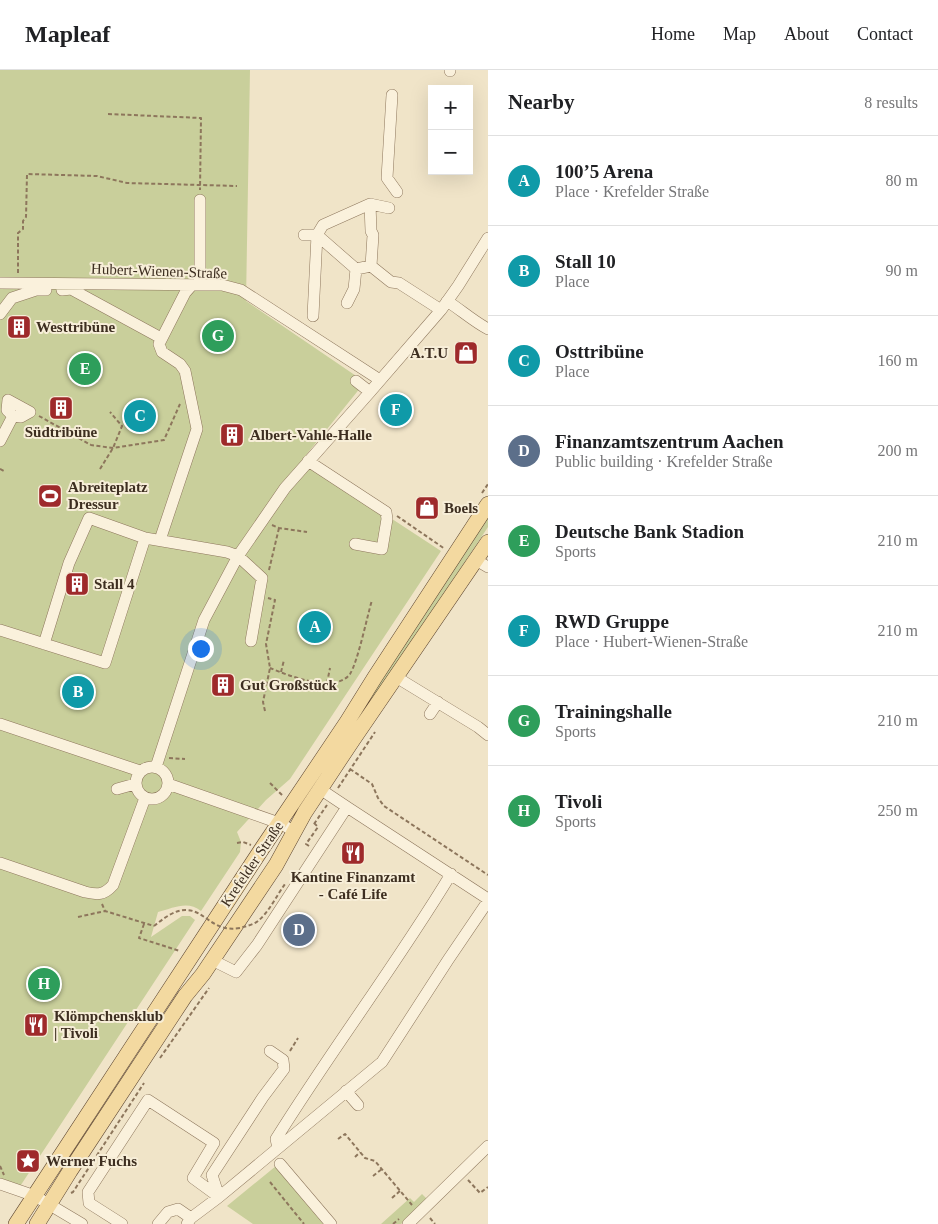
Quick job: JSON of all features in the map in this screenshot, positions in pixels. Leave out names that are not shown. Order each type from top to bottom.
[{"type":"main road","name":"Krefelder Straße","points":[[16,1224],[488,504]]},
{"type":"main road","name":"Krefelder Straße","points":[[36,1224],[185,996],[212,960],[276,865],[294,831],[326,793],[396,677],[482,563],[488,542]]},
{"type":"street","points":[[392,95],[387,178],[397,192]]},
{"type":"street","points":[[160,540],[197,429],[185,371],[180,364],[162,352],[159,344],[185,293],[196,284],[200,200]]},
{"type":"street","points":[[313,316],[317,234],[323,225],[370,204],[389,208]]},
{"type":"street","points":[[370,204],[371,231],[373,235],[371,266]]},
{"type":"street","points":[[304,234],[317,234],[356,269]]},
{"type":"street","points":[[160,763],[140,771],[136,777],[135,784],[138,792],[145,798],[153,799],[160,797],[166,792],[167,777],[160,763],[204,620],[238,556],[262,520],[281,483],[308,461],[444,305],[488,238]]},
{"type":"street","points":[[356,269],[371,266],[392,282],[399,283],[467,314],[472,320],[488,329]]},
{"type":"street","points":[[347,304],[354,289],[356,269]]},
{"type":"street","name":"Hubert-Wienen-Straße","points":[[0,283],[222,285],[240,290],[380,380]]},
{"type":"street","points":[[0,314],[12,298],[36,290],[71,289],[161,338]]},
{"type":"street","points":[[356,381],[370,392]]},
{"type":"street","points":[[4,398],[30,412]]},
{"type":"street","points":[[4,398],[7,410],[13,416],[21,417],[30,412]]},
{"type":"street","points":[[0,441],[13,416]]},
{"type":"street","points":[[308,461],[386,512],[387,519],[382,549],[355,544]]},
{"type":"street","points":[[44,644],[69,563],[89,518],[145,538],[227,552],[238,556],[262,578],[250,641]]},
{"type":"street","points":[[0,630],[105,663],[145,538]]},
{"type":"street","points":[[396,677],[488,735]]},
{"type":"street","points":[[430,714],[438,702]]},
{"type":"street","points":[[0,724],[140,771]]},
{"type":"street","points":[[117,789],[135,784]]},
{"type":"street","points":[[168,784],[279,822],[294,831]]},
{"type":"street","points":[[158,1224],[168,1212],[178,1209],[189,1221],[382,1062],[488,900],[326,793]]},
{"type":"street","points":[[0,863],[97,895],[106,892],[113,885],[145,798]]},
{"type":"street","points":[[212,960],[236,972],[258,944],[348,807]]},
{"type":"street","points":[[106,868],[118,872]]},
{"type":"street","points":[[278,1148],[276,1139],[289,1118],[372,997],[451,874]]},
{"type":"street","points":[[219,1197],[212,1176],[263,1097],[284,1069],[283,1060],[270,1051]]},
{"type":"street","points":[[346,1090],[358,1105]]},
{"type":"street","points":[[122,1224],[89,1203],[88,1192],[148,1100],[214,1143],[193,1178],[219,1197]]},
{"type":"street","points":[[408,1224],[488,1146]]},
{"type":"street","points":[[280,1164],[331,1224]]},
{"type":"street","points":[[0,1184],[35,1196],[82,1224]]},
{"type":"path","points":[[108,114],[201,118],[200,185]]},
{"type":"path","points":[[19,283],[18,233],[23,229],[26,217],[27,174],[97,176],[127,183],[237,186]]},
{"type":"path","points":[[30,412],[91,445],[113,448],[164,440],[180,404]]},
{"type":"path","points":[[100,469],[113,448],[122,426],[110,412]]},
{"type":"path","points":[[0,469],[4,471]]},
{"type":"path","points":[[386,512],[392,512],[445,549]]},
{"type":"path","points":[[262,520],[279,528],[307,532]]},
{"type":"path","points":[[262,578],[269,572],[279,528]]},
{"type":"path","points":[[259,596],[275,600],[266,644],[270,668],[263,702],[265,711]]},
{"type":"path","points":[[270,668],[298,679],[327,683],[338,682],[349,675],[372,600]]},
{"type":"path","points":[[281,673],[284,660]]},
{"type":"path","points":[[327,683],[330,668]]},
{"type":"path","points":[[309,831],[314,824],[326,793],[350,769],[374,732]]},
{"type":"path","points":[[160,763],[185,759]]},
{"type":"path","points":[[350,769],[372,784],[384,806],[488,875]]},
{"type":"path","points":[[270,783],[280,794],[293,803]]},
{"type":"path","points":[[314,824],[318,827],[306,844],[317,852]]},
{"type":"path","points":[[237,843],[243,842]]},
{"type":"path","points":[[78,917],[105,911],[154,926],[170,914],[190,909],[217,925],[226,928],[249,926],[258,921],[265,913],[287,879]]},
{"type":"path","points":[[97,895],[105,911]]},
{"type":"path","points":[[243,934],[253,919]]},
{"type":"path","points":[[144,924],[140,938],[192,954]]},
{"type":"path","points":[[160,1059],[212,982]]},
{"type":"path","points":[[283,1060],[298,1038]]},
{"type":"path","points":[[73,1192],[145,1082]]},
{"type":"path","points":[[338,1139],[345,1134],[365,1158],[375,1161],[413,1207]]},
{"type":"path","points":[[355,1157],[360,1152]]},
{"type":"path","points":[[373,1176],[382,1169]]},
{"type":"path","points":[[270,1182],[304,1224]]},
{"type":"path","points":[[475,1187],[480,1193],[488,1186]]},
{"type":"path","points":[[392,1198],[400,1191]]},
{"type":"path","points":[[430,1217],[435,1224]]},
{"type":"green space","points":[[0,70],[250,70],[246,301],[365,382],[302,460],[441,551],[290,779],[266,800],[237,832],[241,842],[240,852],[201,911],[186,905],[158,912],[151,937],[182,916],[190,916],[195,920],[15,1194],[0,1189]]},
{"type":"green space","points":[[488,515],[488,527],[303,807],[299,804]]},
{"type":"green space","points":[[276,1166],[324,1224],[253,1224],[227,1206]]},
{"type":"green space","points":[[422,1194],[427,1199],[401,1224],[381,1224],[410,1198],[414,1202]]},
{"type":"place","name":"Westtribüne","points":[[19,327]]},
{"type":"place","name":"Trainingshalle","points":[[218,336]]},
{"type":"place","name":"A.T.U","points":[[466,353]]},
{"type":"place","name":"Deutsche Bank Stadion","points":[[85,369]]},
{"type":"place","name":"Südtribüne","points":[[61,408]]},
{"type":"place","name":"RWD Gruppe","points":[[396,410]]},
{"type":"place","name":"Osttribüne","points":[[140,416]]},
{"type":"place","name":"Albert-Vahle-Halle","points":[[232,435]]},
{"type":"place","name":"Abreiteplatz Dressur","points":[[50,496]]},
{"type":"place","name":"Boels","points":[[427,508]]},
{"type":"place","name":"Stall 4","points":[[77,584]]},
{"type":"place","name":"100’5 Arena","points":[[315,627]]},
{"type":"place","name":"Gut Großstück","points":[[223,685]]},
{"type":"place","name":"Stall 10","points":[[78,692]]},
{"type":"place","name":"Kantine Finanzamt - Café Life","points":[[353,853]]},
{"type":"place","name":"Finanzamtszentrum Aachen","points":[[299,930]]},
{"type":"place","name":"Tivoli","points":[[44,984]]},
{"type":"place","name":"Klömpchensklub | Tivoli","points":[[36,1025]]},
{"type":"place","name":"Werner Fuchs","points":[[28,1161]]}]
